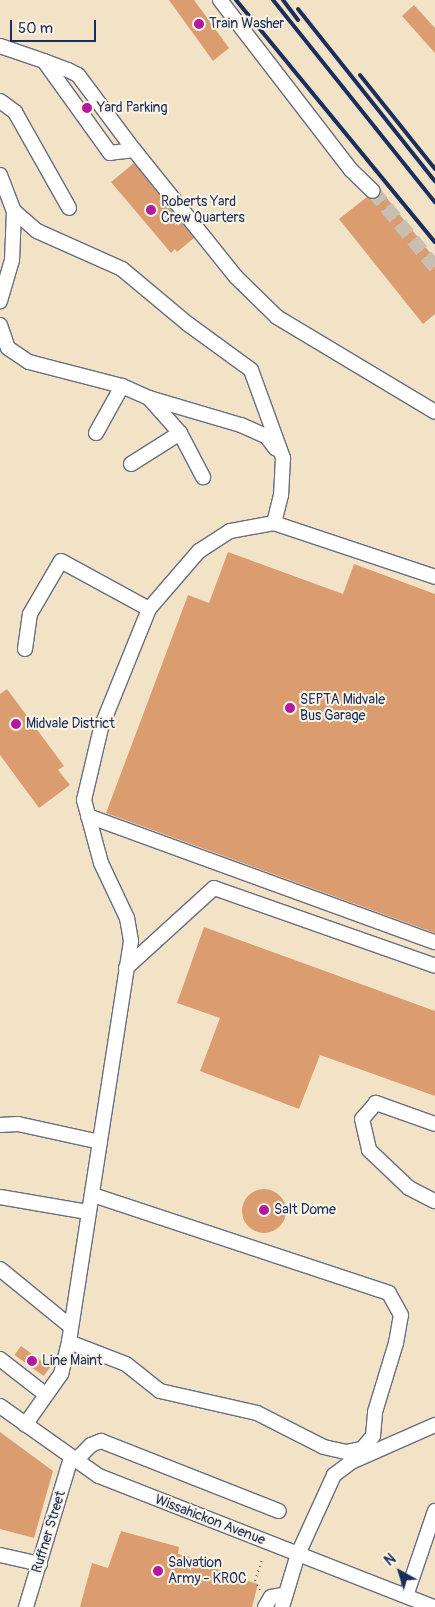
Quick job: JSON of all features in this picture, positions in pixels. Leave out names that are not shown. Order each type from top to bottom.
[{"type":"street","points":[[220,0],[351,170],[373,191]]},
{"type":"street","points":[[0,46],[78,75],[134,150],[236,277],[277,317],[435,412]]},
{"type":"street","points":[[44,61],[110,153],[134,150]]},
{"type":"street","points":[[0,101],[15,112],[69,208]]},
{"type":"street","points":[[0,175],[14,211],[12,260],[0,301]]},
{"type":"street","points":[[14,211],[37,231],[122,269],[251,370],[283,458],[281,495],[274,523]]},
{"type":"street","points":[[0,325],[8,348],[29,362],[122,386],[149,398],[266,436],[283,458]]},
{"type":"street","points":[[96,433],[122,386]]},
{"type":"street","points":[[149,398],[180,433],[203,477]]},
{"type":"street","points":[[131,464],[180,433]]},
{"type":"street","points":[[25,1425],[45,1394],[61,1374],[92,1194],[131,941],[127,918],[101,863],[84,800],[101,728],[149,609],[199,552],[230,531],[274,523],[435,577]]},
{"type":"street","points":[[25,649],[30,614],[61,561],[149,609]]},
{"type":"street","points":[[88,816],[435,942]]},
{"type":"street","points":[[126,968],[214,888],[435,966]]},
{"type":"street","points":[[435,1124],[376,1103],[362,1119],[369,1150],[410,1188],[435,1201]]},
{"type":"street","points":[[0,1126],[18,1124],[100,1142]]},
{"type":"street","points":[[68,1342],[126,1364],[160,1391],[257,1413],[316,1443],[346,1452],[362,1449],[373,1436],[375,1412],[396,1343],[401,1315],[389,1292],[92,1194]]},
{"type":"street","points":[[0,1197],[88,1212]]},
{"type":"street","points":[[0,1269],[70,1326]]},
{"type":"street","points":[[0,1359],[45,1394]]},
{"type":"street","name":"Wissahickon Avenue","points":[[0,1406],[73,1459],[108,1480],[434,1607]]},
{"type":"street","points":[[261,1603],[272,1596],[284,1600],[298,1554],[334,1475],[351,1462],[435,1425]]},
{"type":"street","points":[[73,1459],[91,1445],[101,1441],[279,1511]]},
{"type":"street","name":"Ruffner Street","points":[[26,1607],[73,1459]]},
{"type":"street","points":[[406,1596],[435,1512]]},
{"type":"street","points":[[0,1555],[40,1564]]},
{"type":"path","points":[[261,1603],[260,1585],[255,1581],[262,1559]]},
{"type":"building","name":"Train Washer","points":[[169,0],[194,0],[229,48],[213,61]]},
{"type":"building","points":[[414,5],[435,28],[435,53],[402,16]]},
{"type":"building","name":"Roberts Yard Crew Quarters","points":[[134,163],[194,238],[177,252],[175,249],[171,253],[111,182]]},
{"type":"building","points":[[382,192],[435,259],[435,314],[423,324],[339,219],[367,197],[376,199]]},
{"type":"building","name":"SEPTA Midvale Bus Garage","points":[[228,552],[343,594],[354,564],[435,594],[435,933],[106,813],[188,595],[209,603]]},
{"type":"building","name":"Midvale District","points":[[7,689],[64,766],[58,770],[70,785],[39,808],[0,755],[0,694]]},
{"type":"building","points":[[204,927],[435,1011],[435,1096],[320,1055],[299,1109],[200,1071],[220,1018],[177,1003]]},
{"type":"building","name":"Salt Dome","points":[[260,1189],[268,1189],[280,1195],[286,1211],[280,1227],[268,1233],[260,1233],[248,1227],[242,1215],[242,1207],[248,1195]]},
{"type":"building","name":"Line Maint","points":[[21,1346],[50,1367],[44,1376],[15,1355]]},
{"type":"building","points":[[0,1432],[53,1471],[34,1538],[0,1529]]},
{"type":"building","name":"Salvation Army - KROC","points":[[121,1531],[179,1547],[178,1554],[211,1562],[210,1568],[243,1574],[242,1579],[258,1584],[252,1607],[80,1607],[92,1563],[108,1568]]},
{"type":"tunnel","points":[[373,191],[435,267]]},
{"type":"railway","points":[[236,0],[435,242]]},
{"type":"railway","points":[[273,0],[435,202]]},
{"type":"railway","points":[[283,0],[298,20]]},
{"type":"railway","points":[[298,9],[435,181]]},
{"type":"railway","points":[[360,75],[435,169]]},
{"type":"place","name":"Train Washer","points":[[199,24]]},
{"type":"place","name":"Yard Parking","points":[[87,108]]},
{"type":"place","name":"Roberts Yard Crew Quarters","points":[[151,210]]},
{"type":"place","name":"SEPTA Midvale Bus Garage","points":[[290,708]]},
{"type":"place","name":"Midvale District","points":[[16,724]]},
{"type":"place","name":"Salt Dome","points":[[264,1210]]},
{"type":"place","name":"Line Maint","points":[[32,1361]]},
{"type":"place","name":"Salvation Army - KROC","points":[[158,1571]]}]
